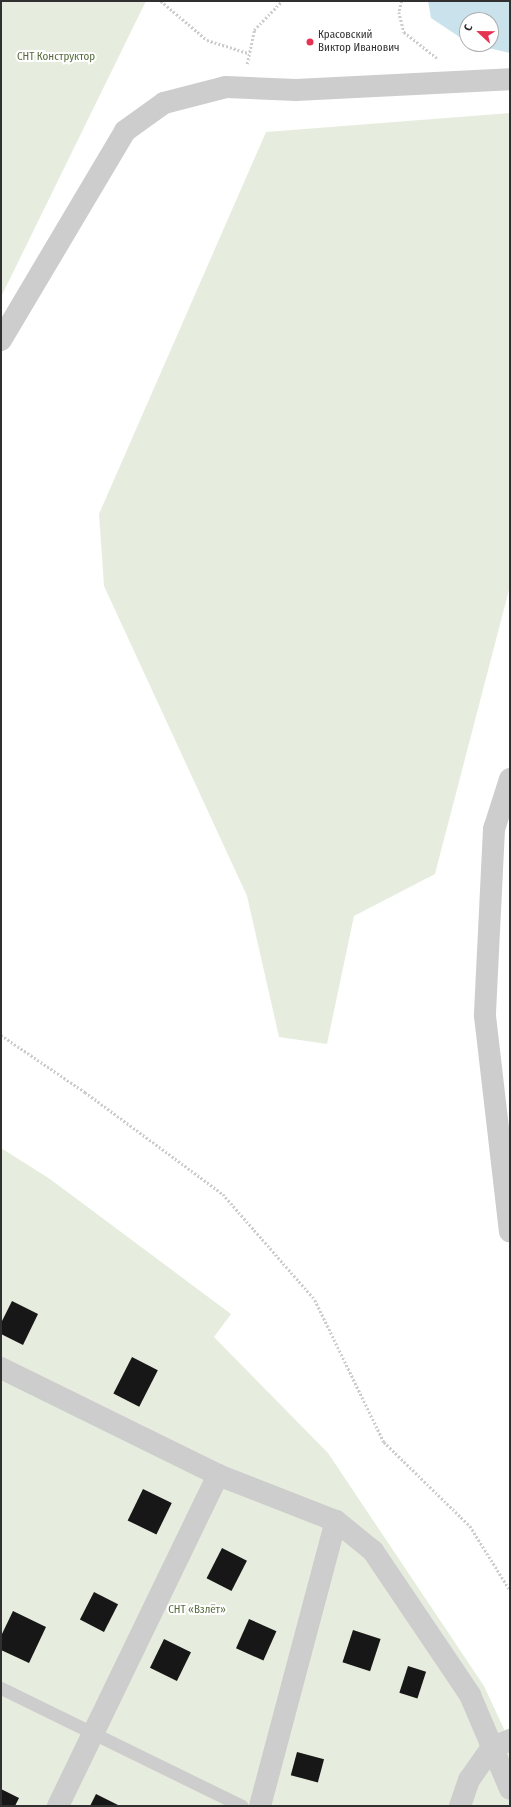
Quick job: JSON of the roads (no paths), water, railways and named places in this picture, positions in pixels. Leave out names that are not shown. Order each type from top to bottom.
[{"type":"street","points":[[1,340],[125,131],[164,103],[226,87],[296,90],[510,78]]},
{"type":"street","points":[[510,780],[494,829],[485,1016],[510,1232]]},
{"type":"street","points":[[1,1368],[218,1475],[336,1521],[373,1551],[470,1694],[501,1744],[510,1789]]},
{"type":"street","points":[[58,1806],[218,1475]]},
{"type":"street","points":[[260,1806],[336,1521]]},
{"type":"street","points":[[460,1806],[470,1780],[501,1744]]},
{"type":"lane","points":[[1,1688],[242,1806]]},
{"type":"water","points":[[428,1],[510,1],[510,53],[499,50],[499,12],[459,12],[459,37],[431,18]]},
{"type":"place","name":"Красовский Виктор Иванович","points":[[310,42]]},
{"type":"park label","name":"СНТ Конструктор","points":[[56,57]]},
{"type":"park label","name":"СНТ «Взлёт»","points":[[197,1610]]}]
